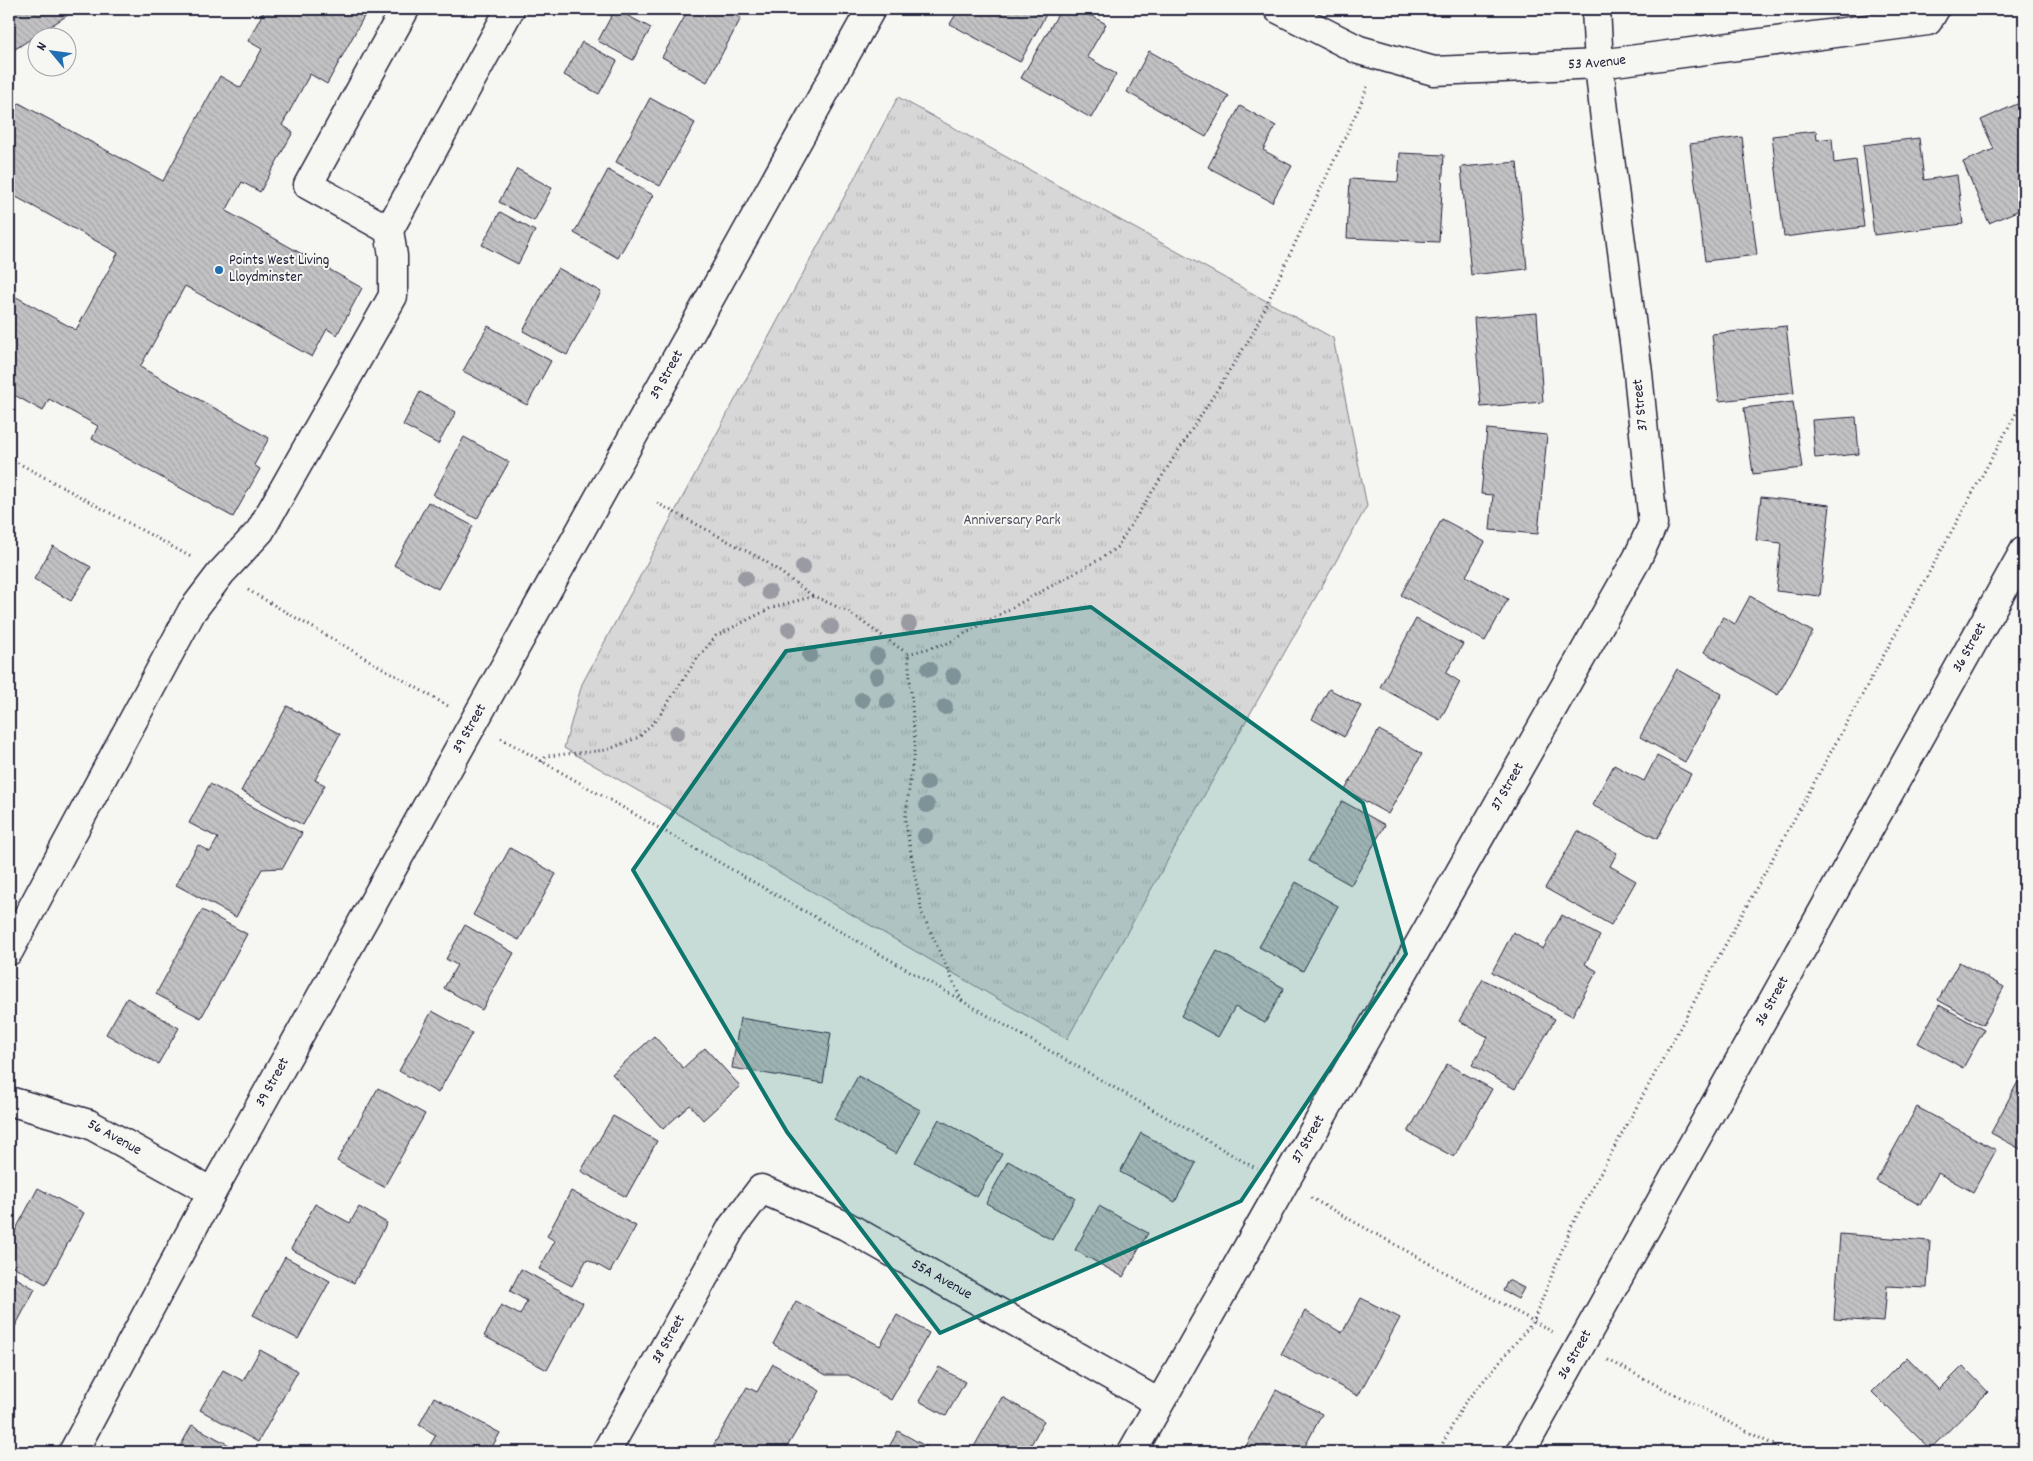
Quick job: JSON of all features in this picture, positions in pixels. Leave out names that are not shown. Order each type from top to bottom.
[{"type":"street","points":[[389,230],[308,184],[405,9]]},
{"type":"street","points":[[9,951],[192,611],[221,573],[260,530],[393,296],[393,256],[389,230],[510,9]]},
{"type":"street","name":"39 Street","points":[[73,1452],[212,1192],[871,9]]},
{"type":"street","name":"53 Avenue","points":[[1278,9],[1359,50],[1434,71],[1599,64],[1932,15]]},
{"type":"street","points":[[1596,9],[1599,64]]},
{"type":"street","name":"37 Street","points":[[1132,1452],[1632,568],[1653,524],[1638,373],[1599,64]]},
{"type":"street","name":"36 Street","points":[[1521,1452],[2024,552]]},
{"type":"street","name":"56 Avenue","points":[[9,1101],[89,1124],[212,1192]]},
{"type":"street","name":"55A Avenue","points":[[732,1227],[761,1189],[846,1226],[1159,1403]]},
{"type":"street","name":"38 Street","points":[[606,1452],[732,1227]]},
{"type":"path","points":[[908,654],[948,643],[1094,562],[1116,547],[1252,335],[1361,103]]},
{"type":"path","points":[[1438,1452],[1464,1404],[1533,1322],[1572,1225],[2024,399]]},
{"type":"path","points":[[9,458],[201,563]]},
{"type":"path","points":[[657,503],[765,561],[814,596],[850,613],[908,654]]},
{"type":"path","points":[[241,586],[446,705]]},
{"type":"path","points":[[542,762],[546,756],[607,750],[639,737],[658,718],[696,660],[716,636],[771,608],[814,596]]},
{"type":"path","points":[[908,654],[915,744],[905,820],[922,913],[962,1002]]},
{"type":"path","points":[[504,740],[1258,1170]]},
{"type":"path","points":[[1312,1199],[1549,1330]]},
{"type":"path","points":[[1617,1364],[1787,1452]]},
{"type":"path","points":[[2012,1452],[2024,1430]]},
{"type":"highlighted area","points":[[1091,607],[1363,803],[1406,954],[1241,1201],[940,1333],[787,1132],[633,870],[786,651]]},
{"type":"green space","name":"Anniversary Park","points":[[898,97],[1333,338],[1367,506],[1067,1039],[564,748],[582,684]]},
{"type":"building","points":[[9,9],[77,9],[48,28],[28,28],[28,41],[9,53]]},
{"type":"building","name":"Points West Living Lloydminster","points":[[265,9],[368,9],[327,84],[310,74],[282,125],[293,132],[260,192],[242,182],[226,211],[362,288],[337,335],[327,329],[312,357],[185,286],[140,367],[269,438],[254,465],[260,469],[233,517],[92,439],[98,426],[49,399],[43,411],[9,392],[9,293],[76,330],[118,253],[9,193],[9,123],[19,103],[163,181],[220,76],[241,88],[262,49],[248,41]]},
{"type":"building","points":[[615,9],[651,28],[633,60],[598,41]]},
{"type":"building","points":[[689,9],[724,9],[741,18],[707,82],[662,57]]},
{"type":"building","points":[[959,9],[1049,9],[1020,62],[950,24]]},
{"type":"building","points":[[1061,9],[1079,9],[1106,24],[1087,57],[1116,74],[1091,118],[1021,78]]},
{"type":"building","points":[[582,42],[617,61],[599,94],[564,75]]},
{"type":"building","points":[[1149,51],[1229,96],[1206,137],[1127,92]]},
{"type":"building","points":[[650,98],[695,123],[660,186],[616,162]]},
{"type":"building","points":[[2024,101],[2024,208],[1989,223],[1963,162],[1994,149],[1981,120]]},
{"type":"building","points":[[1240,106],[1276,126],[1263,150],[1292,166],[1272,202],[1208,167]]},
{"type":"building","points":[[1816,131],[1817,140],[1832,138],[1834,163],[1856,160],[1864,227],[1784,237],[1772,136]]},
{"type":"building","points":[[1742,137],[1757,255],[1705,261],[1690,144]]},
{"type":"building","points":[[1919,138],[1924,180],[1957,175],[1963,224],[1874,235],[1863,145]]},
{"type":"building","points":[[1400,153],[1444,155],[1439,242],[1347,238],[1350,179],[1398,182]]},
{"type":"building","points":[[1517,162],[1527,269],[1471,275],[1461,167]]},
{"type":"building","points":[[517,169],[552,188],[534,221],[499,202]]},
{"type":"building","points":[[608,170],[653,195],[618,258],[574,233]]},
{"type":"building","points":[[500,212],[535,231],[518,264],[482,245]]},
{"type":"building","points":[[558,268],[601,292],[567,355],[523,331]]},
{"type":"building","points":[[1537,313],[1543,402],[1481,407],[1474,318]]},
{"type":"building","points":[[488,326],[551,361],[527,405],[463,371]]},
{"type":"building","points":[[1786,326],[1794,393],[1719,401],[1712,334]]},
{"type":"building","points":[[420,392],[456,412],[438,444],[403,425]]},
{"type":"building","points":[[1793,402],[1802,468],[1753,474],[1744,408]]},
{"type":"building","points":[[1856,417],[1859,454],[1815,458],[1812,420]]},
{"type":"building","points":[[1487,429],[1547,435],[1538,534],[1490,530],[1493,495],[1481,494]]},
{"type":"building","points":[[464,437],[509,462],[477,519],[433,495]]},
{"type":"building","points":[[1761,497],[1830,505],[1820,596],[1776,591],[1781,543],[1756,540]]},
{"type":"building","points":[[428,502],[473,526],[438,589],[394,565]]},
{"type":"building","points":[[1442,519],[1485,542],[1466,576],[1508,599],[1485,641],[1401,595]]},
{"type":"building","points":[[53,546],[91,567],[71,601],[34,579]]},
{"type":"building","points":[[1750,596],[1813,632],[1778,695],[1704,652],[1723,617],[1735,624]]},
{"type":"building","points":[[1416,619],[1463,644],[1446,673],[1460,682],[1440,720],[1380,687]]},
{"type":"building","points":[[1677,669],[1722,694],[1685,762],[1640,737]]},
{"type":"building","points":[[1329,689],[1361,706],[1344,737],[1312,719]]},
{"type":"building","points":[[287,706],[340,734],[315,780],[325,785],[303,825],[241,791]]},
{"type":"building","points":[[1379,730],[1422,754],[1388,814],[1345,790]]},
{"type":"building","points":[[1657,756],[1691,774],[1657,839],[1592,805],[1614,765],[1644,781]]},
{"type":"building","points":[[210,784],[302,833],[283,868],[262,869],[236,917],[176,885],[198,845],[210,852],[218,838],[189,823]]},
{"type":"building","points":[[1342,801],[1385,825],[1351,885],[1308,861]]},
{"type":"building","points":[[1578,831],[1617,853],[1610,866],[1636,881],[1611,925],[1545,888]]},
{"type":"building","points":[[510,848],[556,874],[519,940],[473,915]]},
{"type":"building","points":[[1296,882],[1338,906],[1303,971],[1259,947]]},
{"type":"building","points":[[202,910],[247,934],[201,1018],[156,994]]},
{"type":"building","points":[[1562,915],[1600,936],[1585,964],[1597,971],[1572,1016],[1492,972],[1513,932],[1543,949]]},
{"type":"building","points":[[465,925],[514,953],[482,1010],[444,988],[457,965],[446,959]]},
{"type":"building","points":[[1217,951],[1284,988],[1265,1023],[1235,1007],[1218,1037],[1181,1016]]},
{"type":"building","points":[[1959,962],[2004,987],[1983,1025],[1938,1000]]},
{"type":"building","points":[[1483,979],[1555,1019],[1515,1089],[1472,1065],[1488,1037],[1459,1021]]},
{"type":"building","points":[[127,998],[179,1028],[158,1064],[106,1034]]},
{"type":"building","points":[[1939,1005],[1984,1030],[1963,1068],[1918,1043]]},
{"type":"building","points":[[432,1011],[472,1033],[438,1093],[399,1071]]},
{"type":"building","points":[[740,1018],[831,1033],[823,1083],[732,1068]]},
{"type":"building","points":[[654,1036],[683,1068],[705,1048],[740,1086],[703,1120],[690,1105],[663,1129],[612,1074]]},
{"type":"building","points":[[1447,1064],[1492,1089],[1454,1157],[1408,1132]]},
{"type":"building","points":[[2024,1073],[2024,1151],[1991,1133]]},
{"type":"building","points":[[858,1076],[920,1110],[896,1154],[834,1119]]},
{"type":"building","points":[[378,1088],[425,1114],[384,1187],[337,1161]]},
{"type":"building","points":[[1917,1107],[1996,1150],[1973,1192],[1938,1173],[1920,1205],[1876,1181]]},
{"type":"building","points":[[613,1116],[657,1141],[626,1197],[581,1171]]},
{"type":"building","points":[[939,1119],[1002,1154],[977,1197],[915,1162]]},
{"type":"building","points":[[1141,1133],[1196,1163],[1175,1202],[1120,1172]]},
{"type":"building","points":[[1008,1161],[1075,1198],[1052,1240],[986,1203]]},
{"type":"building","points":[[38,1188],[84,1213],[46,1284],[9,1264],[9,1242]]},
{"type":"building","points":[[571,1191],[636,1226],[610,1272],[587,1259],[572,1286],[539,1269],[555,1241],[547,1236]]},
{"type":"building","points":[[315,1204],[350,1223],[359,1207],[387,1223],[354,1283],[291,1249]]},
{"type":"building","points":[[1099,1206],[1148,1233],[1123,1277],[1075,1250]]},
{"type":"building","points":[[1840,1234],[1930,1241],[1927,1288],[1887,1286],[1884,1322],[1834,1319]]},
{"type":"building","points":[[285,1257],[330,1281],[298,1339],[253,1315]]},
{"type":"building","points":[[521,1269],[583,1303],[547,1370],[484,1336],[501,1305],[520,1315],[527,1301],[510,1291]]},
{"type":"building","points":[[9,1274],[35,1289],[9,1338]]},
{"type":"building","points":[[1508,1280],[1524,1288],[1518,1299],[1503,1291]]},
{"type":"building","points":[[1361,1298],[1400,1318],[1358,1396],[1281,1354],[1305,1311],[1342,1333]]},
{"type":"building","points":[[796,1301],[880,1346],[897,1315],[929,1333],[891,1400],[848,1375],[826,1375],[773,1344]]},
{"type":"building","points":[[260,1350],[298,1371],[258,1442],[200,1410],[223,1370],[243,1381]]},
{"type":"building","points":[[1907,1357],[1939,1390],[1963,1366],[1988,1392],[1930,1449],[1872,1392]]},
{"type":"building","points":[[773,1364],[820,1391],[784,1452],[725,1452],[713,1446],[747,1387],[757,1392]]},
{"type":"building","points":[[939,1367],[965,1382],[946,1416],[919,1401]]},
{"type":"building","points":[[1276,1390],[1322,1414],[1302,1452],[1248,1452],[1244,1450]]},
{"type":"building","points":[[434,1397],[500,1433],[489,1452],[426,1452],[436,1435],[419,1425]]},
{"type":"building","points":[[1002,1397],[1044,1421],[1027,1452],[971,1452]]},
{"type":"building","points":[[192,1425],[242,1452],[177,1452]]},
{"type":"building","points":[[898,1431],[936,1452],[886,1452]]},
{"type":"place","name":"Points West Living Lloydminster","points":[[219,270]]}]
